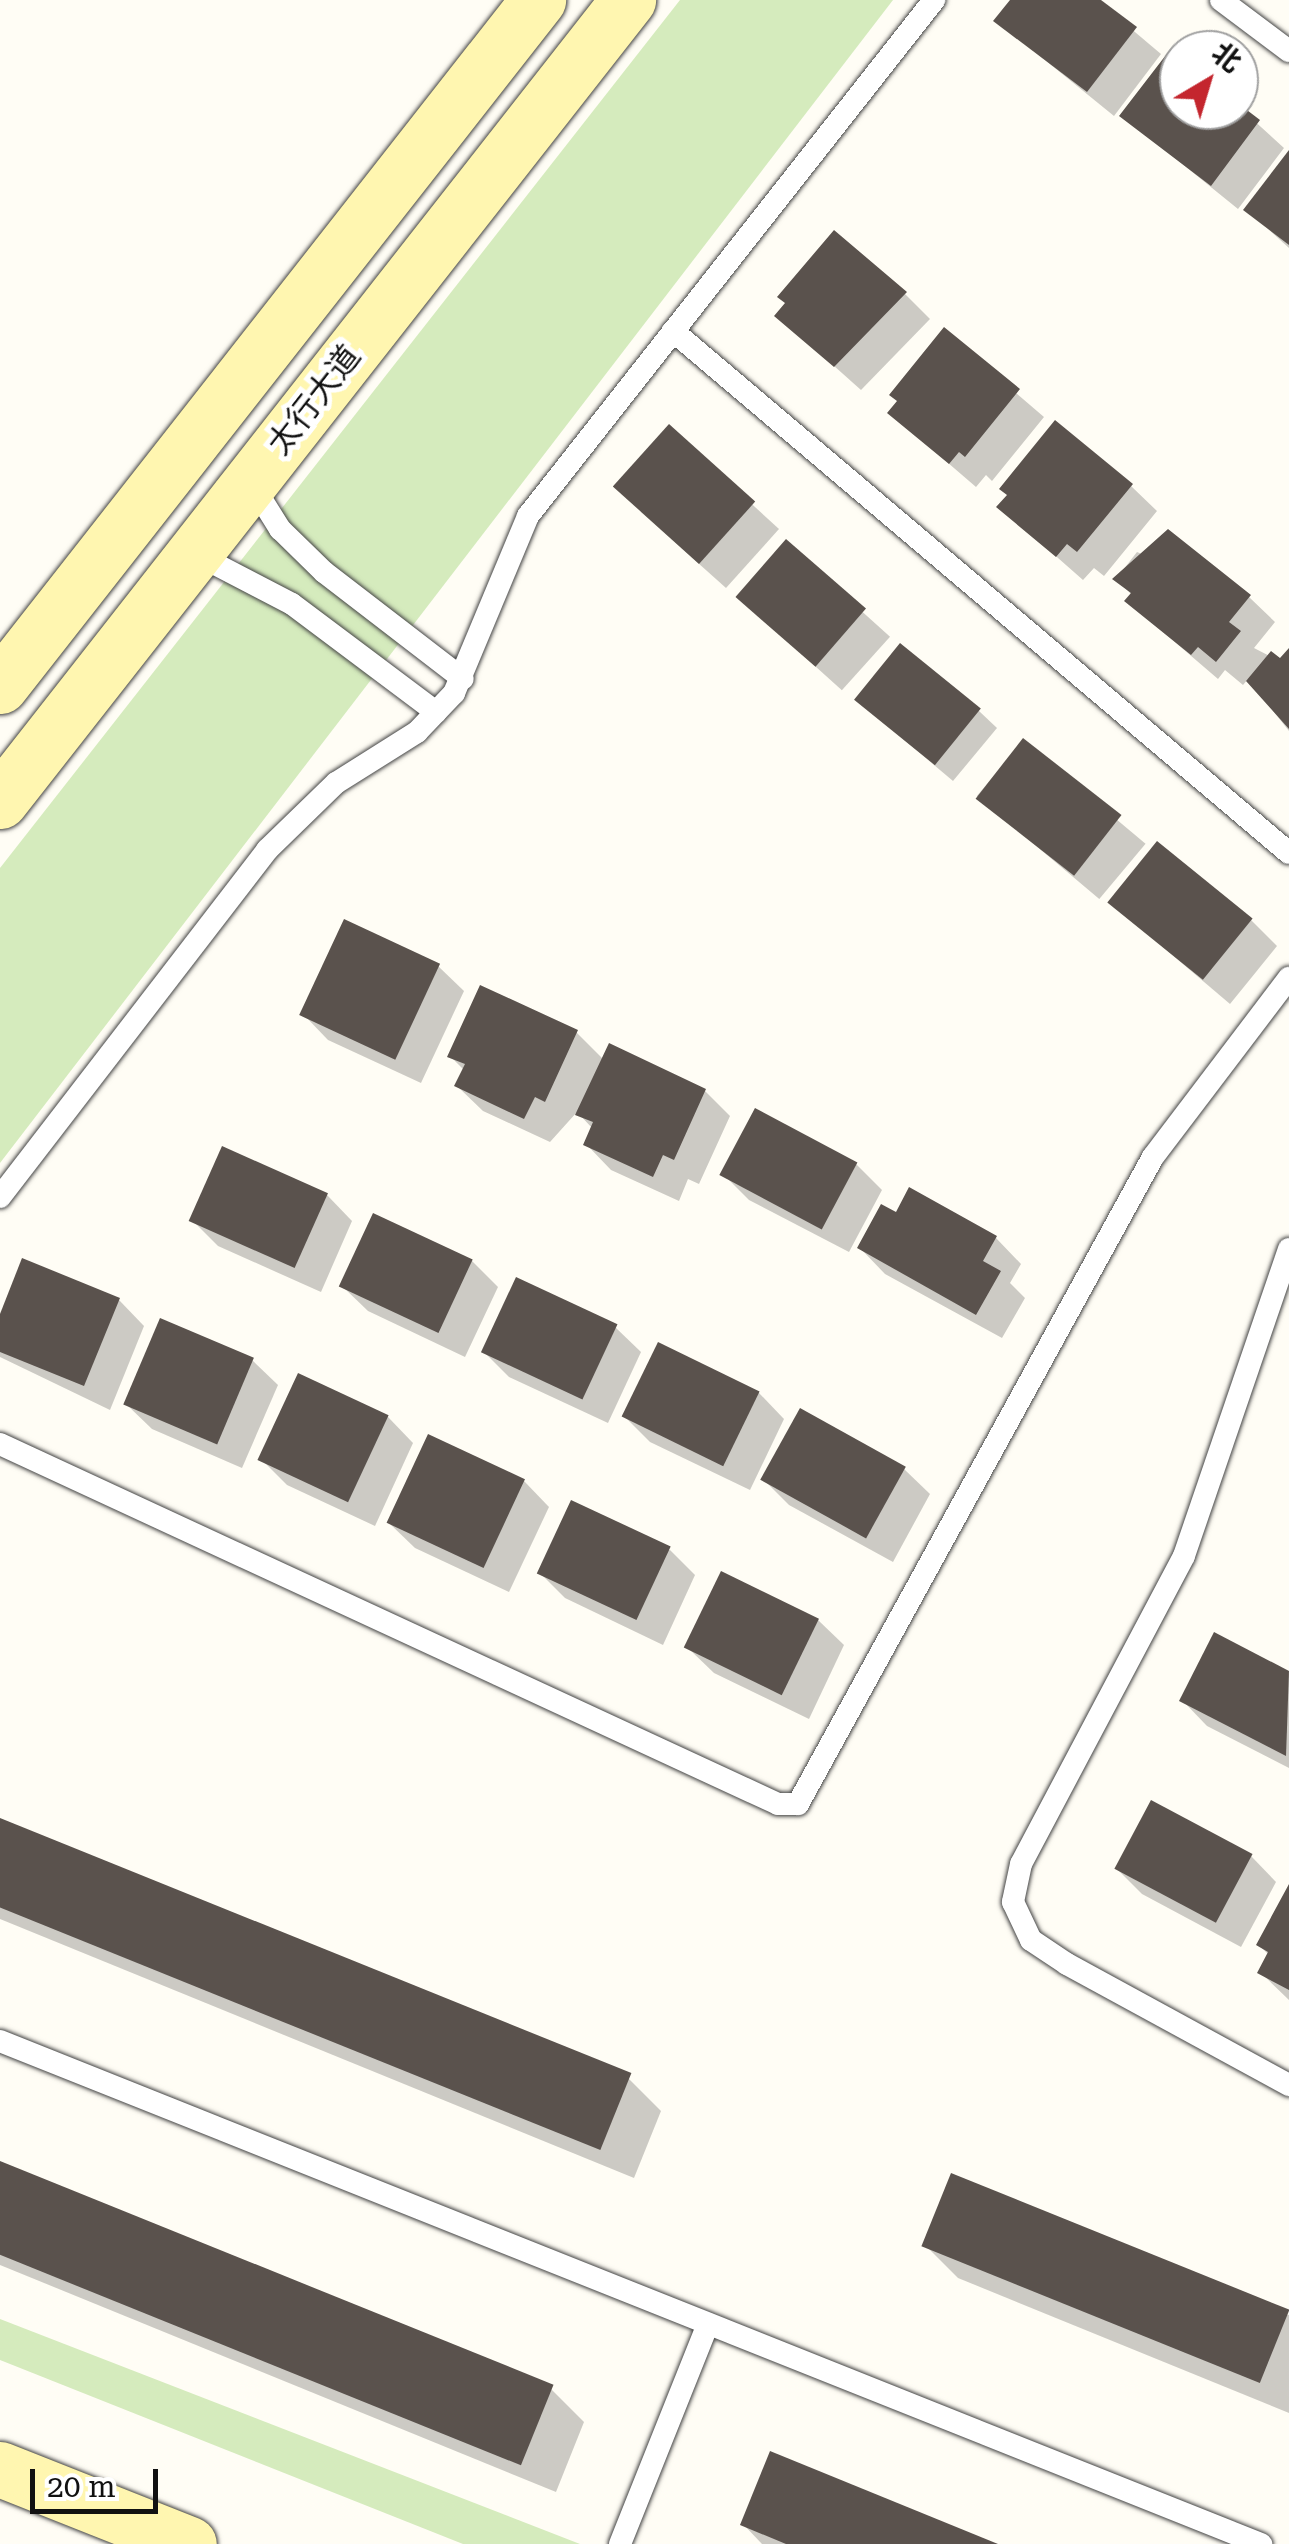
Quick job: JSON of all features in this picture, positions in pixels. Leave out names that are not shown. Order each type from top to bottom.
[{"type":"main road","points":[[0,686],[538,0]]},
{"type":"main road","name":"太行大道","points":[[0,800],[630,6]]},
{"type":"main road","points":[[0,2469],[189,2544]]},
{"type":"lane","points":[[0,1197],[278,838],[436,712],[463,679],[528,516],[934,0]]},
{"type":"lane","points":[[1221,0],[1289,51]]},
{"type":"lane","points":[[673,331],[1289,853]]},
{"type":"lane","points":[[250,481],[280,530],[324,572],[463,679]]},
{"type":"lane","points":[[194,553],[292,604],[436,712]]},
{"type":"lane","points":[[0,1444],[778,1804],[798,1804],[1153,1157],[1289,978]]},
{"type":"lane","points":[[1289,1249],[1184,1556],[1021,1864],[1013,1902],[1031,1940],[1067,1964],[1289,2085]]},
{"type":"lane","points":[[0,2042],[1261,2544]]},
{"type":"lane","points":[[620,2544],[708,2324]]},
{"type":"green space","points":[[680,0],[893,0],[0,1163],[0,868]]},
{"type":"green space","points":[[0,2319],[580,2544],[463,2544],[0,2360]]},
{"type":"building","points":[[1010,0],[1101,0],[1137,27],[1087,92],[993,21]]},
{"type":"building","points":[[1159,64],[1159,130],[1253,130],[1211,186],[1119,116]]},
{"type":"building","points":[[1289,150],[1289,245],[1243,210]]},
{"type":"building","points":[[834,230],[907,292],[834,367],[774,316],[785,303],[777,297]]},
{"type":"building","points":[[944,327],[1020,389],[965,457],[959,452],[949,464],[887,413],[897,401],[889,395]]},
{"type":"building","points":[[1055,420],[1133,484],[1077,552],[1067,544],[1056,557],[996,507],[1007,495],[999,489]]},
{"type":"building","points":[[669,424],[755,502],[699,564],[613,486]]},
{"type":"building","points":[[1168,529],[1251,595],[1229,622],[1241,631],[1216,662],[1198,647],[1191,655],[1124,601],[1131,593],[1112,579]]},
{"type":"building","points":[[786,539],[866,609],[815,667],[735,597]]},
{"type":"building","points":[[900,643],[981,708],[935,765],[854,700]]},
{"type":"building","points":[[1289,648],[1289,729],[1246,681],[1271,651],[1280,658]]},
{"type":"building","points":[[1023,738],[1122,815],[1074,876],[976,799]]},
{"type":"building","points":[[1157,841],[1253,918],[1203,980],[1107,902]]},
{"type":"building","points":[[344,919],[440,964],[395,1060],[299,1015]]},
{"type":"building","points":[[480,985],[578,1030],[545,1102],[535,1097],[524,1119],[454,1086],[465,1064],[447,1057]]},
{"type":"building","points":[[609,1043],[706,1089],[674,1160],[663,1155],[653,1177],[583,1145],[593,1122],[575,1115]]},
{"type":"building","points":[[755,1108],[857,1162],[822,1230],[719,1175]]},
{"type":"building","points":[[222,1146],[328,1193],[295,1268],[189,1221]]},
{"type":"building","points":[[909,1187],[997,1236],[983,1261],[1001,1271],[976,1315],[857,1248],[881,1204],[896,1212]]},
{"type":"building","points":[[373,1213],[473,1259],[438,1333],[339,1286]]},
{"type":"building","points":[[22,1258],[120,1298],[84,1386],[0,1352],[0,1314]]},
{"type":"building","points":[[516,1277],[618,1324],[582,1400],[481,1352]]},
{"type":"building","points":[[160,1318],[254,1358],[217,1444],[123,1405]]},
{"type":"building","points":[[658,1342],[760,1392],[723,1466],[622,1417]]},
{"type":"building","points":[[298,1373],[389,1415],[348,1502],[257,1460]]},
{"type":"building","points":[[800,1408],[906,1467],[866,1538],[760,1480]]},
{"type":"building","points":[[428,1434],[525,1479],[484,1568],[387,1523]]},
{"type":"building","points":[[571,1500],[671,1546],[636,1620],[537,1573]]},
{"type":"building","points":[[721,1571],[819,1619],[782,1695],[684,1647]]},
{"type":"building","points":[[1214,1632],[1289,1671],[1286,1756],[1179,1701]]},
{"type":"building","points":[[1151,1800],[1253,1854],[1216,1923],[1114,1869]]},
{"type":"building","points":[[0,1818],[631,2073],[600,2150],[0,1908]]},
{"type":"building","points":[[1289,1884],[1289,1990],[1257,1973],[1268,1952],[1256,1945]]},
{"type":"building","points":[[0,2161],[554,2385],[521,2465],[0,2255]]},
{"type":"building","points":[[951,2173],[1289,2310],[1260,2383],[921,2246]]},
{"type":"building","points":[[770,2451],[998,2544],[786,2544],[740,2525]]}]
